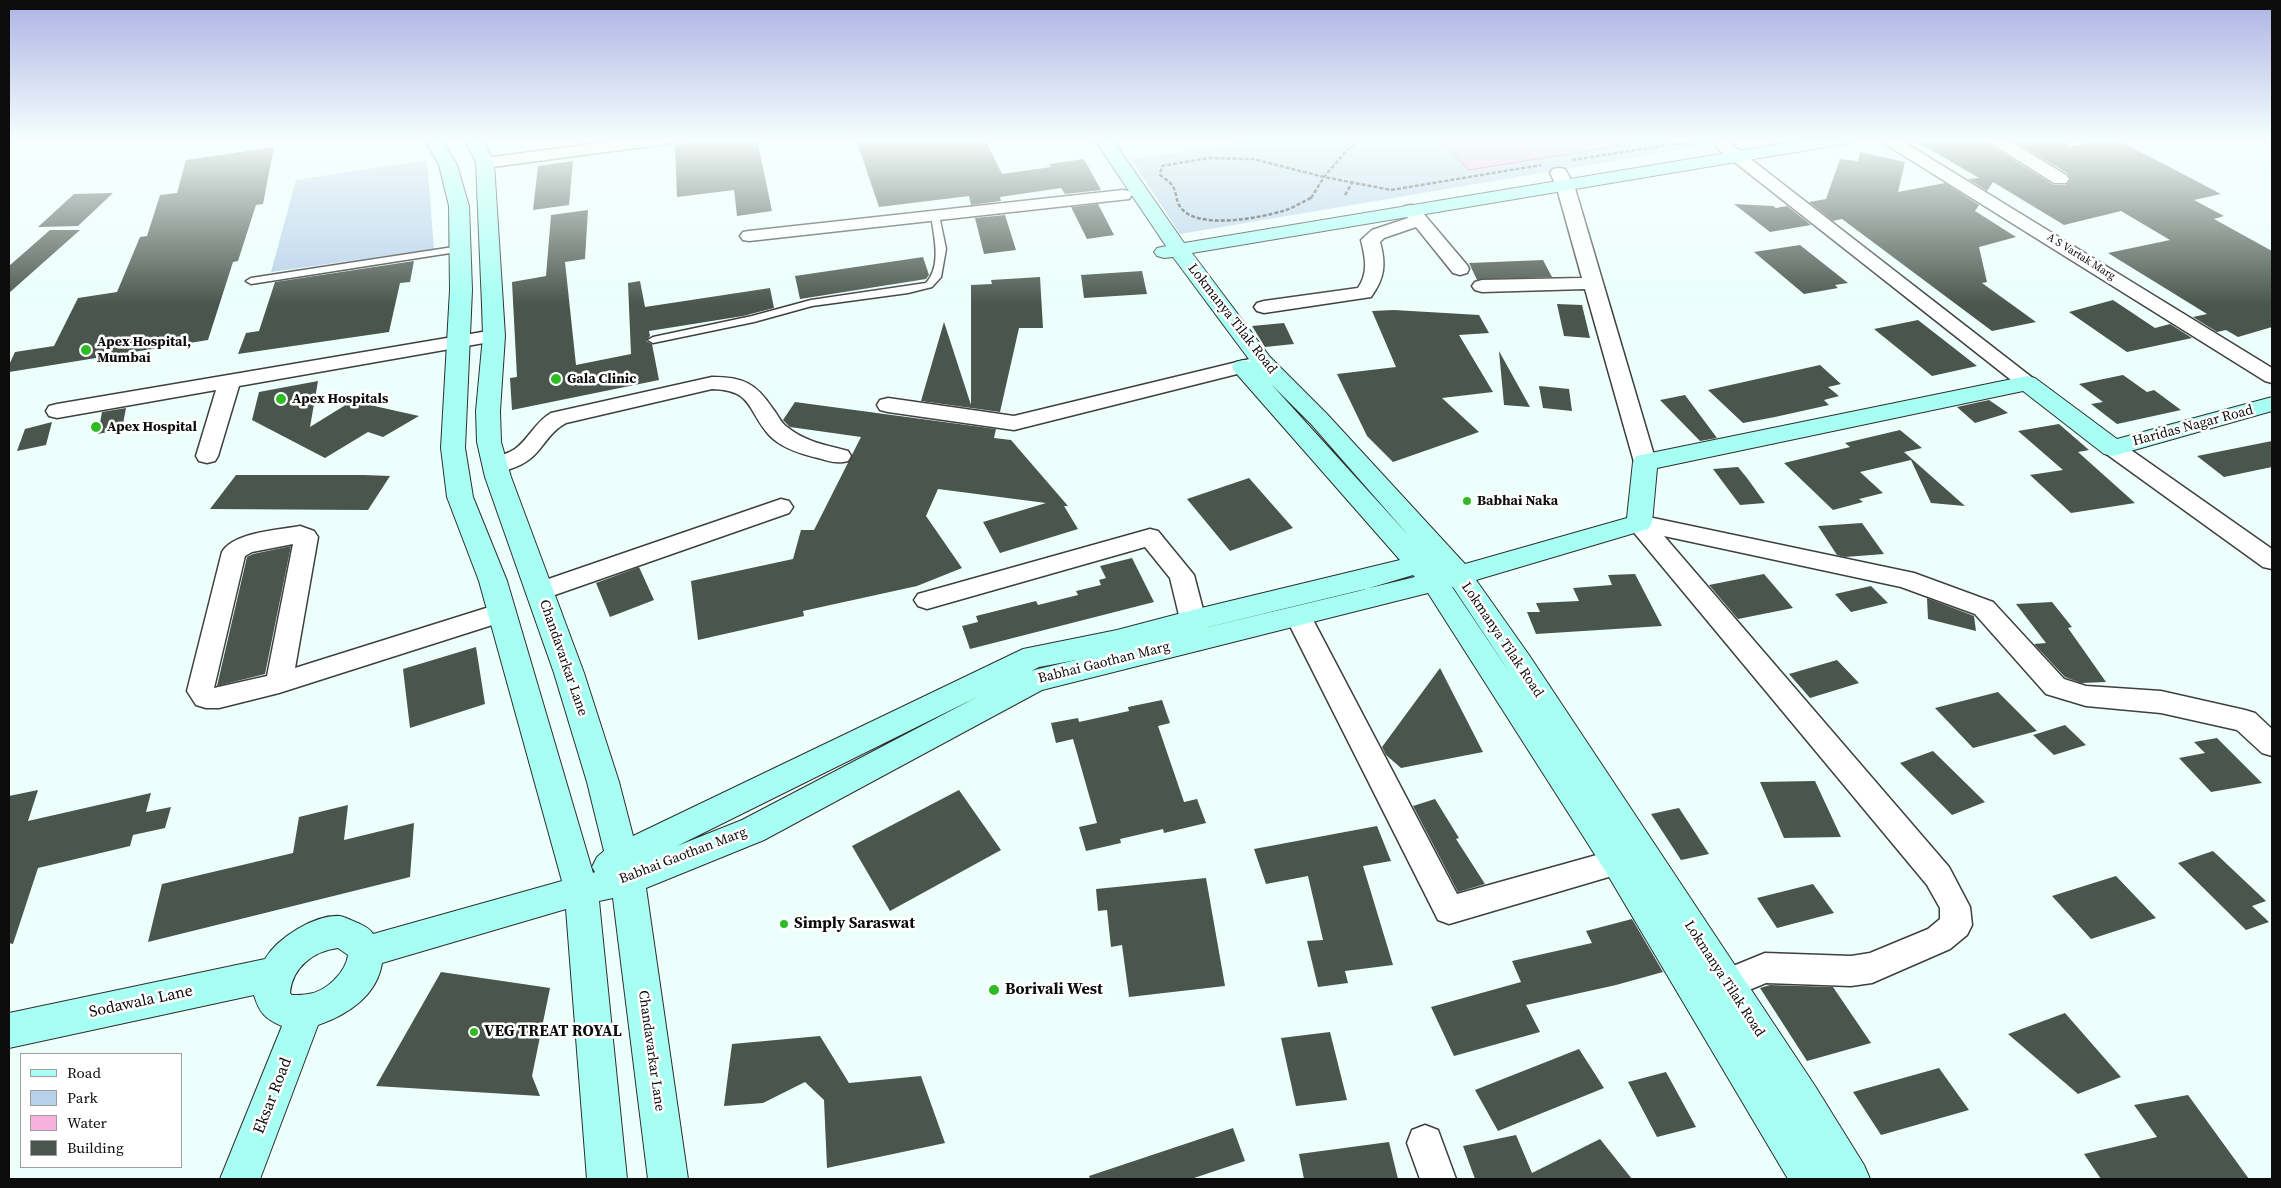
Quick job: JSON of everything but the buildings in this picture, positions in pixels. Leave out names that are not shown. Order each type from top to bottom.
[{"type":"street","points":[[456,194],[459,206],[462,290],[453,448],[460,497],[493,581],[580,890],[607,1179]]},
{"type":"street","name":"Chandavarkar Lane","points":[[487,194],[494,336],[488,410],[489,442],[495,466],[569,673],[600,772],[625,868],[668,1179]]},
{"type":"street","name":"Lokmanya Tilak Road","points":[[1136,194],[1167,245],[1252,365],[1519,663],[1802,1099],[1850,1179]]},
{"type":"street","points":[[1167,245],[1470,194]]},
{"type":"street","points":[[1167,245],[1416,215],[1499,194]]},
{"type":"street","points":[[1567,194],[1645,462],[1639,524],[1938,876],[1955,907],[1956,925],[1939,939],[1872,968],[1851,971],[1765,968],[1727,984]]},
{"type":"street","points":[[1786,194],[2113,448],[2272,561]]},
{"type":"street","name":"A S Vartak Marg","points":[[1977,194],[2272,377]]},
{"type":"street","points":[[749,236],[1124,195]]},
{"type":"street","name":"Lokmanya Tilak Road","points":[[1124,195],[1167,245]]},
{"type":"street","points":[[1416,215],[1460,269]]},
{"type":"street","points":[[1264,307],[1364,293],[1374,281],[1376,263],[1370,240],[1416,215]]},
{"type":"street","points":[[1482,286],[1594,283]]},
{"type":"street","points":[[57,411],[494,336]]},
{"type":"street","points":[[888,405],[1014,423],[1252,365]]},
{"type":"street","name":"Lokmanya Tilak Road","points":[[1252,365],[1319,419],[1438,574],[1618,862],[1810,1179]]},
{"type":"street","points":[[208,456],[230,380]]},
{"type":"street","points":[[495,466],[510,461],[526,452],[540,432],[550,422],[559,418],[712,383],[732,382],[745,387],[778,432],[801,447],[840,456]]},
{"type":"street","points":[[1645,462],[2027,382]]},
{"type":"street","name":"Haridas Nagar Road","points":[[2113,448],[2272,404]]},
{"type":"street","points":[[540,591],[781,507]]},
{"type":"street","points":[[1438,574],[1639,524],[1905,578],[1984,608],[2054,687],[2086,696],[2161,702],[2245,721],[2272,723]]},
{"type":"street","points":[[279,682],[306,537],[300,534],[245,545],[234,552],[200,691],[206,698],[218,698],[279,682],[502,612]]},
{"type":"street","points":[[927,600],[1150,537],[1182,576],[1196,630]]},
{"type":"street","name":"Babhai Gaothan Marg","points":[[1196,630],[1298,616],[1438,574]]},
{"type":"street","name":"Babhai Gaothan Marg","points":[[580,890],[625,868],[753,830],[1034,681],[1359,581],[1438,574]]},
{"type":"street","points":[[1298,616],[1448,910],[1618,862]]},
{"type":"street","points":[[2245,721],[2272,746]]},
{"type":"street","points":[[366,952],[580,890]]},
{"type":"street","points":[[340,932],[352,935],[362,942],[366,952],[365,964],[359,977],[349,990],[336,1001],[321,1009],[305,1013],[290,1012],[280,1007],[273,998],[271,987],[274,974],[295,949],[325,934],[340,932]]},
{"type":"street","name":"Sodawala Lane","points":[[9,1030],[274,974]]},
{"type":"street","name":"Eksar Road","points":[[240,1179],[305,1013]]},
{"type":"street","points":[[1425,1143],[1438,1179]]},
{"type":"lane","points":[[653,340],[754,319],[811,303],[908,290],[929,284],[936,277],[941,249],[935,215]]},
{"type":"lane","points":[[251,281],[460,248]]},
{"type":"path","points":[[1174,194],[1174,199],[1187,215],[1207,220],[1237,219],[1284,210],[1311,198],[1313,194]]},
{"type":"green space","points":[[292,194],[430,194],[434,249],[271,272]]},
{"type":"green space","points":[[1154,194],[1414,194],[1180,234]]},
{"type":"place","name":"Apex Hospital, Mumbai","points":[[86,350]]},
{"type":"place","name":"Gala Clinic","points":[[556,379]]},
{"type":"place","name":"Apex Hospitals","points":[[281,399]]},
{"type":"place","name":"Apex Hospital","points":[[96,427]]},
{"type":"place","name":"Babhai Naka","points":[[1467,501]]},
{"type":"place","name":"Simply Saraswat","points":[[784,924]]},
{"type":"place","name":"Borivali West","points":[[994,990]]},
{"type":"place","name":"VEG TREAT ROYAL","points":[[474,1032]]}]
